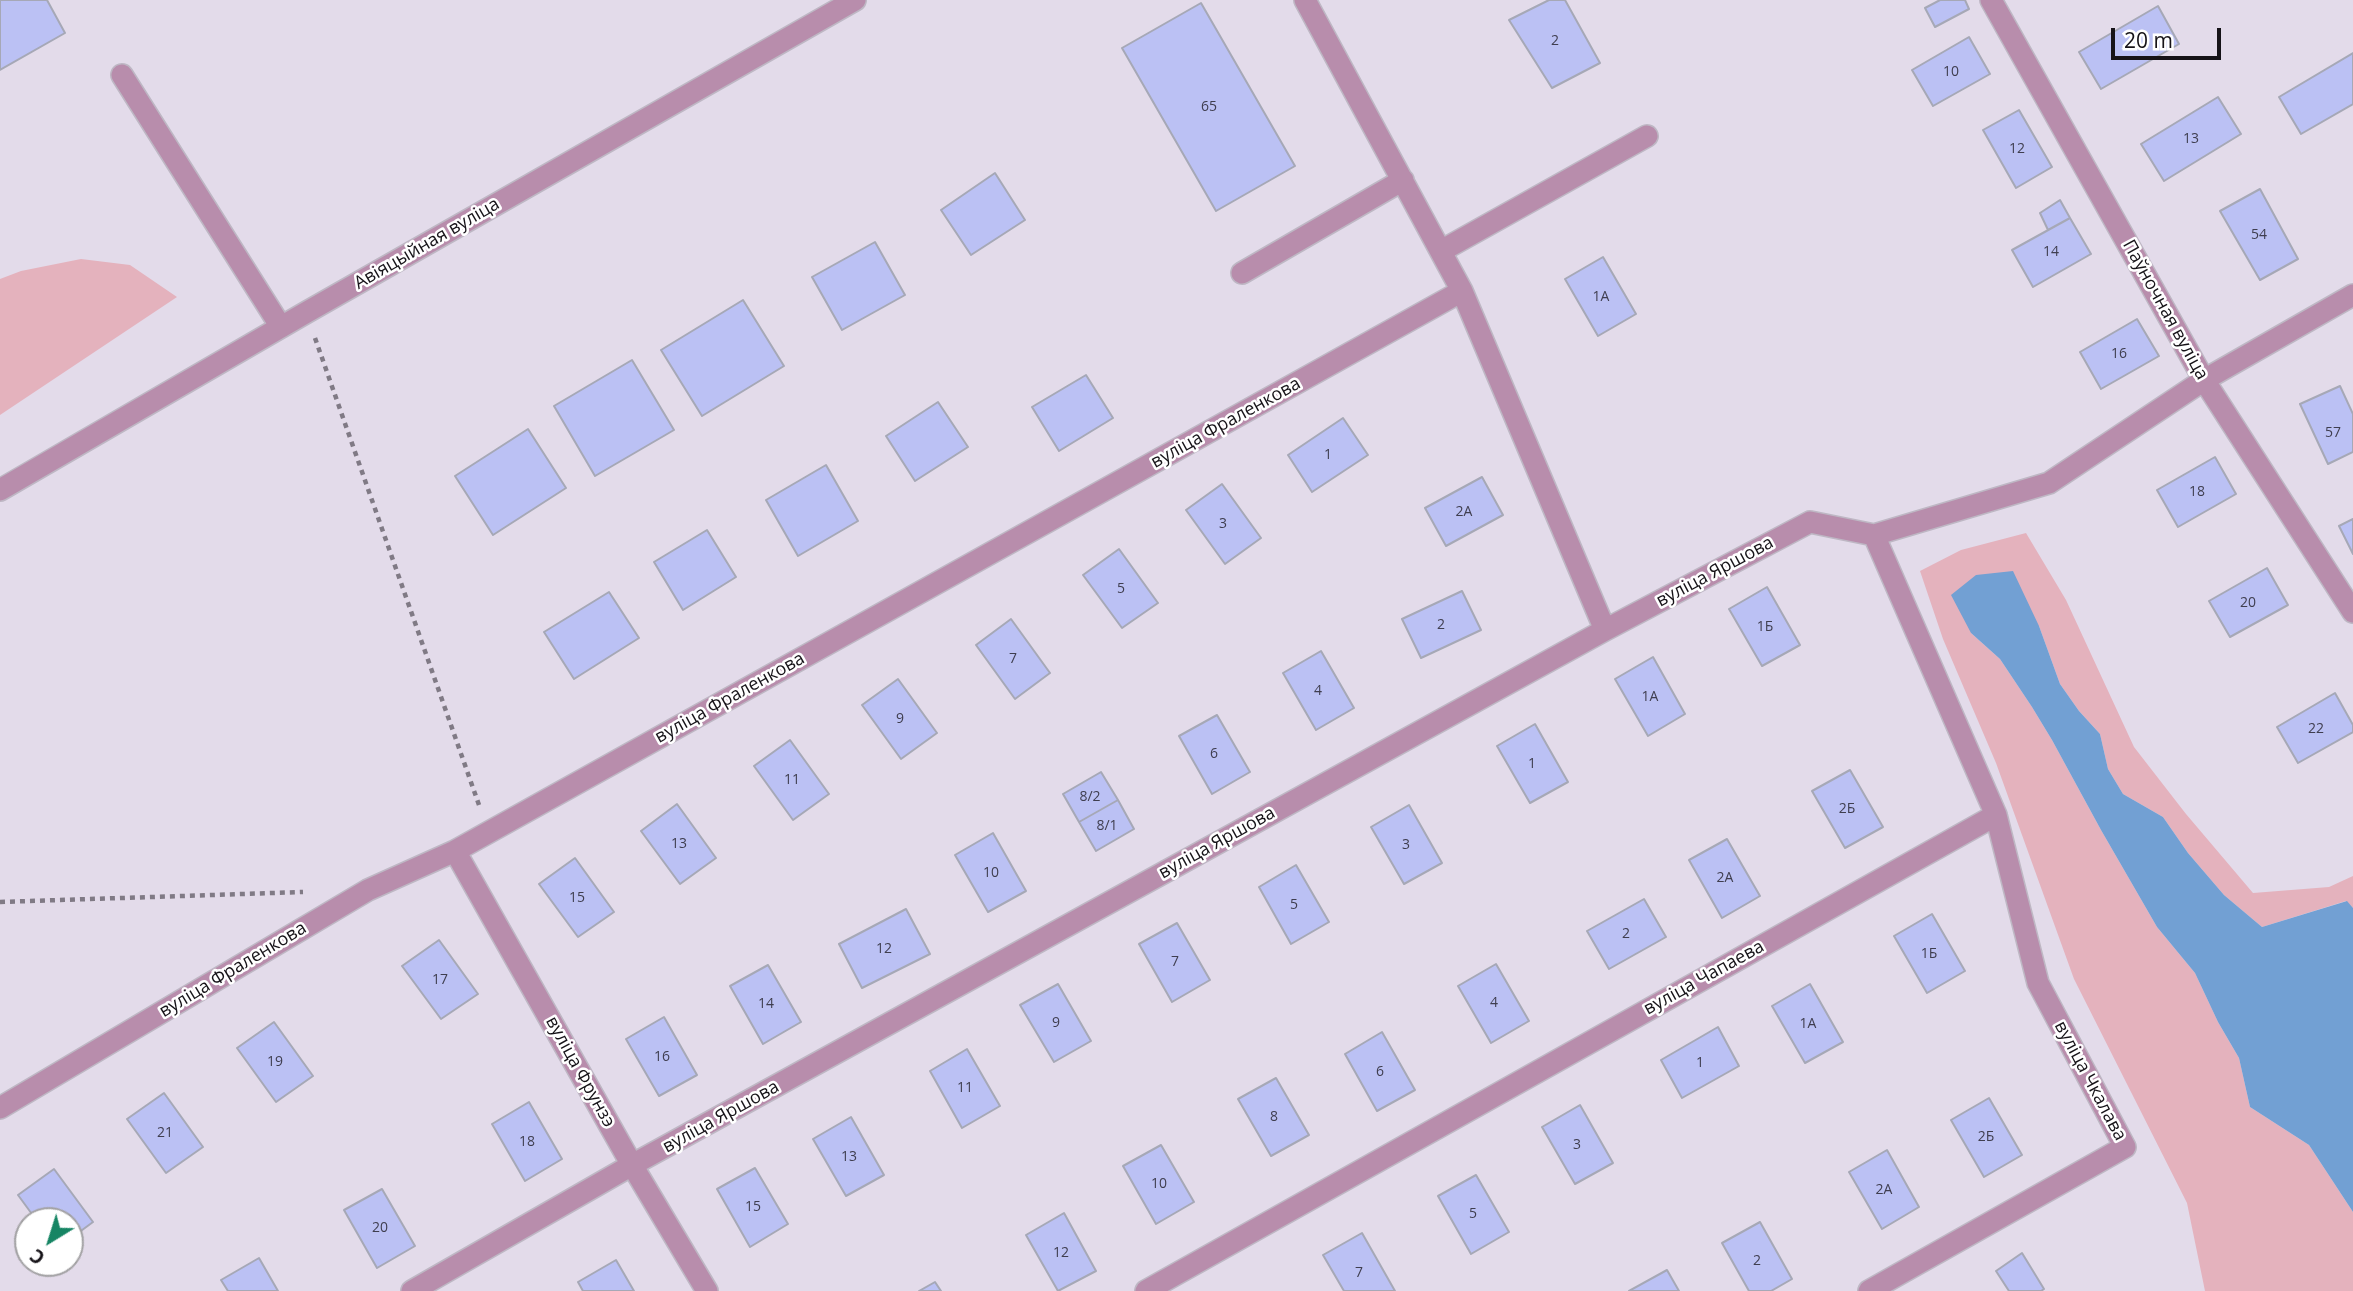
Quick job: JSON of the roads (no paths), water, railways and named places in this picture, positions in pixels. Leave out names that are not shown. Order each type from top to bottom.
[{"type":"street","name":"Авіяцыйная вуліца","points":[[0,490],[855,0]]},
{"type":"street","points":[[1305,0],[1462,291],[1605,630]]},
{"type":"street","name":"Паўночная вуліца","points":[[1991,0],[2204,380],[2353,611]]},
{"type":"street","points":[[122,75],[281,327]]},
{"type":"street","points":[[1441,251],[1647,136]]},
{"type":"street","points":[[1242,273],[1403,180]]},
{"type":"street","name":"вуліца Фраленкова","points":[[0,1108],[368,890],[455,851],[1462,291]]},
{"type":"street","name":"вуліца Яршова","points":[[412,1291],[632,1166],[1605,630],[1810,522],[1874,535],[2049,483],[2204,380],[2353,295]]},
{"type":"street","points":[[1874,535],[1996,815]]},
{"type":"street","name":"вуліца Чапаева","points":[[1146,1291],[1996,815]]},
{"type":"street","name":"вуліца Чкалава","points":[[1869,1291],[2125,1147],[2038,983],[1996,815]]},
{"type":"street","name":"вуліца Фрунзэ","points":[[455,851],[632,1166],[708,1291]]},
{"type":"water","points":[[2013,571],[2039,626],[2060,684],[2100,734],[2108,769],[2123,794],[2163,817],[2188,853],[2224,895],[2262,927],[2347,901],[2353,908],[2353,1212],[2309,1145],[2250,1107],[2239,1058],[2218,1022],[2195,973],[2157,927],[2032,707],[2000,659],[1971,633],[1951,595],[1976,575]]}]
